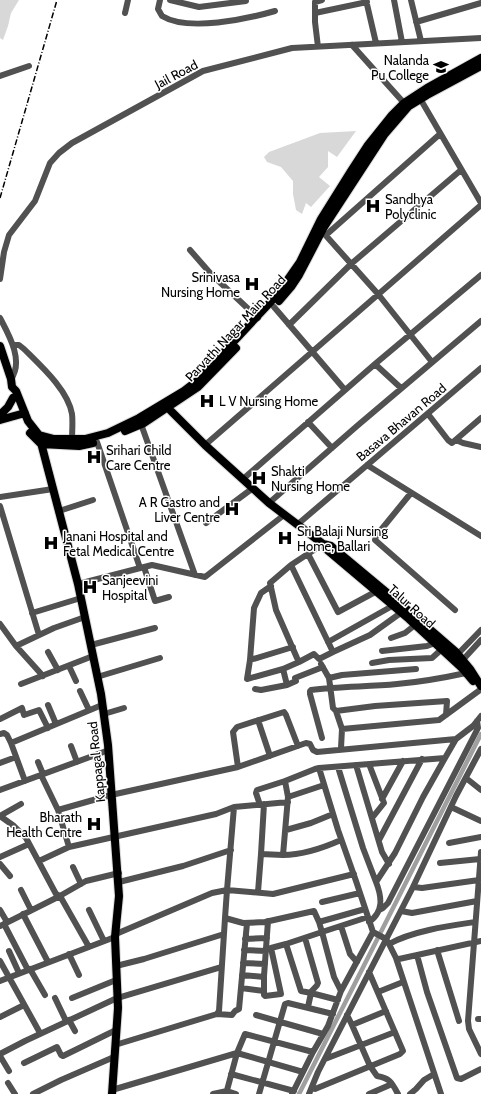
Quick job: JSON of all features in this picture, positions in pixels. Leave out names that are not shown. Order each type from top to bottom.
[{"type":"main road","name":"Parvathi Nagar Main Road","points":[[41,444],[79,446],[105,440],[141,424],[197,381],[258,318],[290,278],[384,135],[419,97],[481,58]]},
{"type":"main road","name":"Parvathi Nagar Main Road","points":[[165,406],[198,387],[291,287],[299,275],[368,145],[392,115],[404,103],[481,66]]},
{"type":"main road","points":[[0,346],[16,391],[21,412],[39,435],[54,439],[85,439],[108,433],[165,406]]},
{"type":"main road","points":[[12,383],[11,393],[13,398],[30,433],[41,444]]},
{"type":"main road","points":[[0,415],[8,407],[13,398]]},
{"type":"main road","name":"Talur Road","points":[[165,406],[205,445],[269,503],[323,544],[326,549],[394,605],[442,649],[458,659],[466,673],[481,690]]},
{"type":"main road","points":[[0,415],[21,412]]},
{"type":"main road","points":[[0,420],[21,412]]},
{"type":"main road","name":"Kappagal Road","points":[[39,435],[78,584],[104,714],[108,750],[119,877],[119,896],[115,935],[117,998],[116,1030],[111,1093]]},
{"type":"main road","name":"Talur Road","points":[[323,544],[331,546],[403,606],[458,659],[476,678],[481,686]]},
{"type":"street","points":[[125,13],[128,0]]},
{"type":"street","points":[[160,0],[158,9],[162,16],[184,24],[231,21],[275,10]]},
{"type":"street","points":[[170,0],[199,7],[207,3],[246,1]]},
{"type":"street","points":[[318,47],[315,1],[322,0]]},
{"type":"street","points":[[394,0],[402,42]]},
{"type":"street","points":[[411,0],[421,41]]},
{"type":"street","points":[[315,13],[367,1],[376,43]]},
{"type":"street","points":[[416,22],[481,3]]},
{"type":"street","name":"Jail Road","points":[[0,279],[4,252],[9,235],[35,201],[50,163],[59,153],[79,140],[203,71],[292,48],[481,38]]},
{"type":"street","points":[[352,45],[404,103]]},
{"type":"street","points":[[0,76],[29,66]]},
{"type":"street","points":[[205,445],[481,204],[419,97]]},
{"type":"street","points":[[432,362],[378,294],[322,231],[440,134]]},
{"type":"street","points":[[289,325],[351,264],[461,170]]},
{"type":"street","points":[[190,250],[211,274],[258,318]]},
{"type":"street","points":[[243,479],[410,334],[481,275]]},
{"type":"street","points":[[274,307],[345,390]]},
{"type":"street","points":[[0,318],[13,345],[16,368],[12,383]]},
{"type":"street","points":[[269,503],[401,388],[481,321]]},
{"type":"street","points":[[13,345],[19,345],[24,349],[61,389],[67,400],[72,415],[72,440]]},
{"type":"street","points":[[375,364],[401,388]]},
{"type":"street","name":"Basava Bhavan Road","points":[[298,524],[481,368]]},
{"type":"street","points":[[428,414],[452,443],[481,418]]},
{"type":"street","points":[[308,422],[332,448]]},
{"type":"street","points":[[141,424],[195,575]]},
{"type":"street","points":[[456,440],[481,447]]},
{"type":"street","points":[[97,442],[155,601],[169,597]]},
{"type":"street","points":[[367,465],[481,536]]},
{"type":"street","points":[[206,523],[253,488]]},
{"type":"street","points":[[0,497],[53,489]]},
{"type":"street","points":[[411,493],[376,536],[375,540],[455,610]]},
{"type":"street","points":[[59,511],[93,500]]},
{"type":"street","points":[[0,506],[40,635]]},
{"type":"street","points":[[78,584],[152,565],[205,577],[284,515]]},
{"type":"street","points":[[299,662],[276,610],[270,583],[291,566],[323,544]]},
{"type":"street","points":[[308,554],[338,612],[377,591]]},
{"type":"street","points":[[291,566],[333,652]]},
{"type":"street","points":[[271,586],[261,593],[254,608],[247,679],[283,669],[314,654],[319,659],[329,678],[333,708],[336,711],[342,729],[341,748]]},
{"type":"street","points":[[32,613],[81,598]]},
{"type":"street","points":[[328,642],[394,605]]},
{"type":"street","points":[[319,659],[370,635],[402,612]]},
{"type":"street","points":[[16,646],[54,628],[85,617]]},
{"type":"street","points":[[0,624],[16,646],[43,676]]},
{"type":"street","points":[[391,638],[396,637],[415,625]]},
{"type":"street","points":[[91,645],[155,628]]},
{"type":"street","points":[[458,659],[481,630]]},
{"type":"street","points":[[458,659],[481,640]]},
{"type":"street","points":[[382,651],[427,646],[435,643]]},
{"type":"street","points":[[250,660],[293,647]]},
{"type":"street","points":[[372,663],[389,660],[432,658],[442,649]]},
{"type":"street","points":[[48,652],[58,670]]},
{"type":"street","points":[[21,684],[93,656]]},
{"type":"street","points":[[97,677],[160,658]]},
{"type":"street","points":[[69,666],[76,681]]},
{"type":"street","points":[[255,689],[261,690],[287,685],[296,681],[295,678],[323,667]]},
{"type":"street","points":[[283,669],[287,685]]},
{"type":"street","points":[[329,678],[342,675],[416,669]]},
{"type":"street","points":[[322,738],[310,692],[311,690],[395,684],[438,679],[466,673]]},
{"type":"street","points":[[342,729],[439,720],[481,690]]},
{"type":"street","points":[[80,691],[89,710]]},
{"type":"street","points":[[336,711],[447,700],[446,715]]},
{"type":"street","points":[[48,705],[56,724]]},
{"type":"street","points":[[11,743],[102,705]]},
{"type":"street","points":[[0,719],[22,708],[24,715],[39,710],[48,728]]},
{"type":"street","points":[[104,714],[124,708]]},
{"type":"street","points":[[238,767],[234,730],[237,727],[284,712],[298,746]]},
{"type":"street","points":[[58,810],[111,795],[238,767],[308,743],[313,750],[317,752],[341,748],[456,739],[464,734],[479,719]]},
{"type":"street","points":[[308,1094],[369,972],[388,942],[401,911],[451,807],[451,793],[478,728],[479,719]]},
{"type":"street","points":[[258,720],[270,756]]},
{"type":"street","points":[[1,732],[7,735],[11,743],[25,781]]},
{"type":"street","points":[[376,882],[389,864],[423,797],[456,739]]},
{"type":"street","points":[[70,746],[77,762]]},
{"type":"street","points":[[379,910],[388,903],[434,814],[451,793],[466,778],[481,749]]},
{"type":"street","points":[[0,790],[108,750]]},
{"type":"street","points":[[0,763],[16,757]]},
{"type":"street","points":[[258,892],[261,854],[262,805],[256,793],[257,790],[285,781],[315,768],[445,758]]},
{"type":"street","points":[[379,840],[422,759]]},
{"type":"street","points":[[382,798],[403,761]]},
{"type":"street","points":[[38,762],[58,810],[68,847]]},
{"type":"street","points":[[369,764],[384,803],[372,818]]},
{"type":"street","points":[[356,765],[382,852],[389,864]]},
{"type":"street","points":[[244,950],[268,949],[341,926],[368,920],[376,916],[379,910],[380,895],[363,848],[338,767]]},
{"type":"street","points":[[319,768],[368,920],[373,932],[388,942],[396,958],[441,1094]]},
{"type":"street","points":[[466,778],[481,790]]},
{"type":"street","points":[[283,856],[288,799],[285,781]]},
{"type":"street","points":[[39,861],[68,847],[216,814],[234,806],[262,805],[288,799],[324,785]]},
{"type":"street","points":[[21,804],[0,816],[14,826],[26,838],[56,894],[60,896],[89,947]]},
{"type":"street","points":[[217,1014],[219,1011],[221,967],[234,806]]},
{"type":"street","points":[[451,807],[481,821]]},
{"type":"street","points":[[286,830],[311,823],[333,814]]},
{"type":"street","points":[[449,843],[481,837]]},
{"type":"street","points":[[261,854],[283,856],[296,855],[324,848],[342,840]]},
{"type":"street","points":[[0,857],[29,844]]},
{"type":"street","points":[[3,924],[60,896],[86,881],[183,866],[231,850]]},
{"type":"street","points":[[481,852],[475,922],[477,941],[468,1021],[469,1029],[481,1054]]},
{"type":"street","points":[[440,863],[480,859]]},
{"type":"street","points":[[0,864],[10,876]]},
{"type":"street","points":[[73,867],[81,884]]},
{"type":"street","points":[[0,981],[104,941],[212,893],[227,890],[273,894],[354,874]]},
{"type":"street","points":[[413,887],[422,888],[479,880]]},
{"type":"street","points":[[21,890],[31,910]]},
{"type":"street","points":[[322,902],[360,893]]},
{"type":"street","points":[[401,911],[412,913],[477,901]]},
{"type":"street","points":[[319,922],[365,909]]},
{"type":"street","points":[[0,910],[3,924],[45,995]]},
{"type":"street","points":[[89,910],[104,941]]},
{"type":"street","points":[[225,918],[247,922],[268,922],[314,910],[322,932],[334,977],[341,991]]},
{"type":"street","points":[[23,914],[48,962]]},
{"type":"street","points":[[115,1045],[217,1014],[232,1015],[239,1009],[247,922]]},
{"type":"street","points":[[268,922],[268,949],[281,994],[267,997],[264,995],[264,977],[268,949]]},
{"type":"street","points":[[388,942],[450,926],[475,922]]},
{"type":"street","points":[[341,926],[350,954],[357,962]]},
{"type":"street","points":[[231,1074],[293,1093],[333,1014],[341,991],[373,932]]},
{"type":"street","points":[[116,966],[224,934]]},
{"type":"street","points":[[245,939],[267,938]]},
{"type":"street","points":[[304,938],[318,983],[317,986],[312,989],[308,1007]]},
{"type":"street","points":[[396,958],[399,959],[477,941]]},
{"type":"street","points":[[286,944],[301,991],[338,1000]]},
{"type":"street","points":[[437,950],[459,1021]]},
{"type":"street","points":[[9,951],[19,973]]},
{"type":"street","points":[[69,954],[79,975]]},
{"type":"street","points":[[417,955],[427,992],[457,1078],[461,1079],[481,1069]]},
{"type":"street","points":[[0,961],[40,1033]]},
{"type":"street","points":[[243,963],[265,964]]},
{"type":"street","points":[[9,1071],[0,1055],[40,1033],[117,998],[221,967]]},
{"type":"street","points":[[312,1088],[315,1089],[402,1053],[402,1049],[369,972]]},
{"type":"street","points":[[242,975],[264,977]]},
{"type":"street","points":[[72,998],[116,980]]},
{"type":"street","points":[[378,992],[403,982]]},
{"type":"street","points":[[241,988],[264,991]]},
{"type":"street","points":[[55,998],[75,1031]]},
{"type":"street","points":[[259,1094],[284,1005],[286,1003],[308,1007],[333,1014]]},
{"type":"street","points":[[0,1017],[24,1004]]},
{"type":"street","points":[[352,1025],[386,1011]]},
{"type":"street","points":[[256,1015],[323,1034]]},
{"type":"street","points":[[347,1015],[370,1066],[377,1076],[387,1078],[398,1094]]},
{"type":"street","points":[[24,1063],[56,1047],[63,1056],[116,1030]]},
{"type":"street","points":[[325,1059],[395,1032]]},
{"type":"street","points":[[226,1093],[237,1053],[245,1034],[313,1052]]},
{"type":"street","points":[[111,1093],[237,1053],[303,1072]]},
{"type":"street","points":[[33,1094],[114,1057]]},
{"type":"street","points":[[410,1094],[424,1080],[434,1074]]},
{"type":"street","points":[[8,1083],[15,1094]]},
{"type":"street","points":[[369,1094],[392,1084]]},
{"type":"street","points":[[213,1094],[236,1094]]},
{"type":"shaded area","points":[[0,0],[19,0],[11,13],[3,40],[0,38]]},
{"type":"shaded area","points":[[356,131],[337,157],[328,151],[328,167],[319,177],[330,186],[311,207],[306,203],[302,214],[296,210],[293,194],[293,181],[281,167],[267,162],[264,157],[269,152],[320,133]]},
{"type":"waterway","points":[[299,1094],[481,734]]},
{"type":"railway","points":[[0,198],[57,0]]},
{"type":"place","name":"Nalanda Pu College","points":[[441,67]]},
{"type":"place","name":"Sandhya Polyclinic","points":[[373,206]]},
{"type":"place","name":"Srinivasa Nursing Home","points":[[252,284]]},
{"type":"place","name":"L V Nursing Home","points":[[207,401]]},
{"type":"place","name":"Srihari Child Care Centre","points":[[94,457]]},
{"type":"place","name":"Shakti Nursing Home","points":[[259,478]]},
{"type":"place","name":"A R Gastro and Liver Centre","points":[[232,509]]},
{"type":"place","name":"Sri Balaji Nursing Home, Ballari","points":[[285,538]]},
{"type":"place","name":"Janani Hospital and Fetal Medical Centre","points":[[51,543]]},
{"type":"place","name":"Sanjeevini Hospital","points":[[90,587]]},
{"type":"place","name":"Bharath Health Centre","points":[[94,824]]}]
